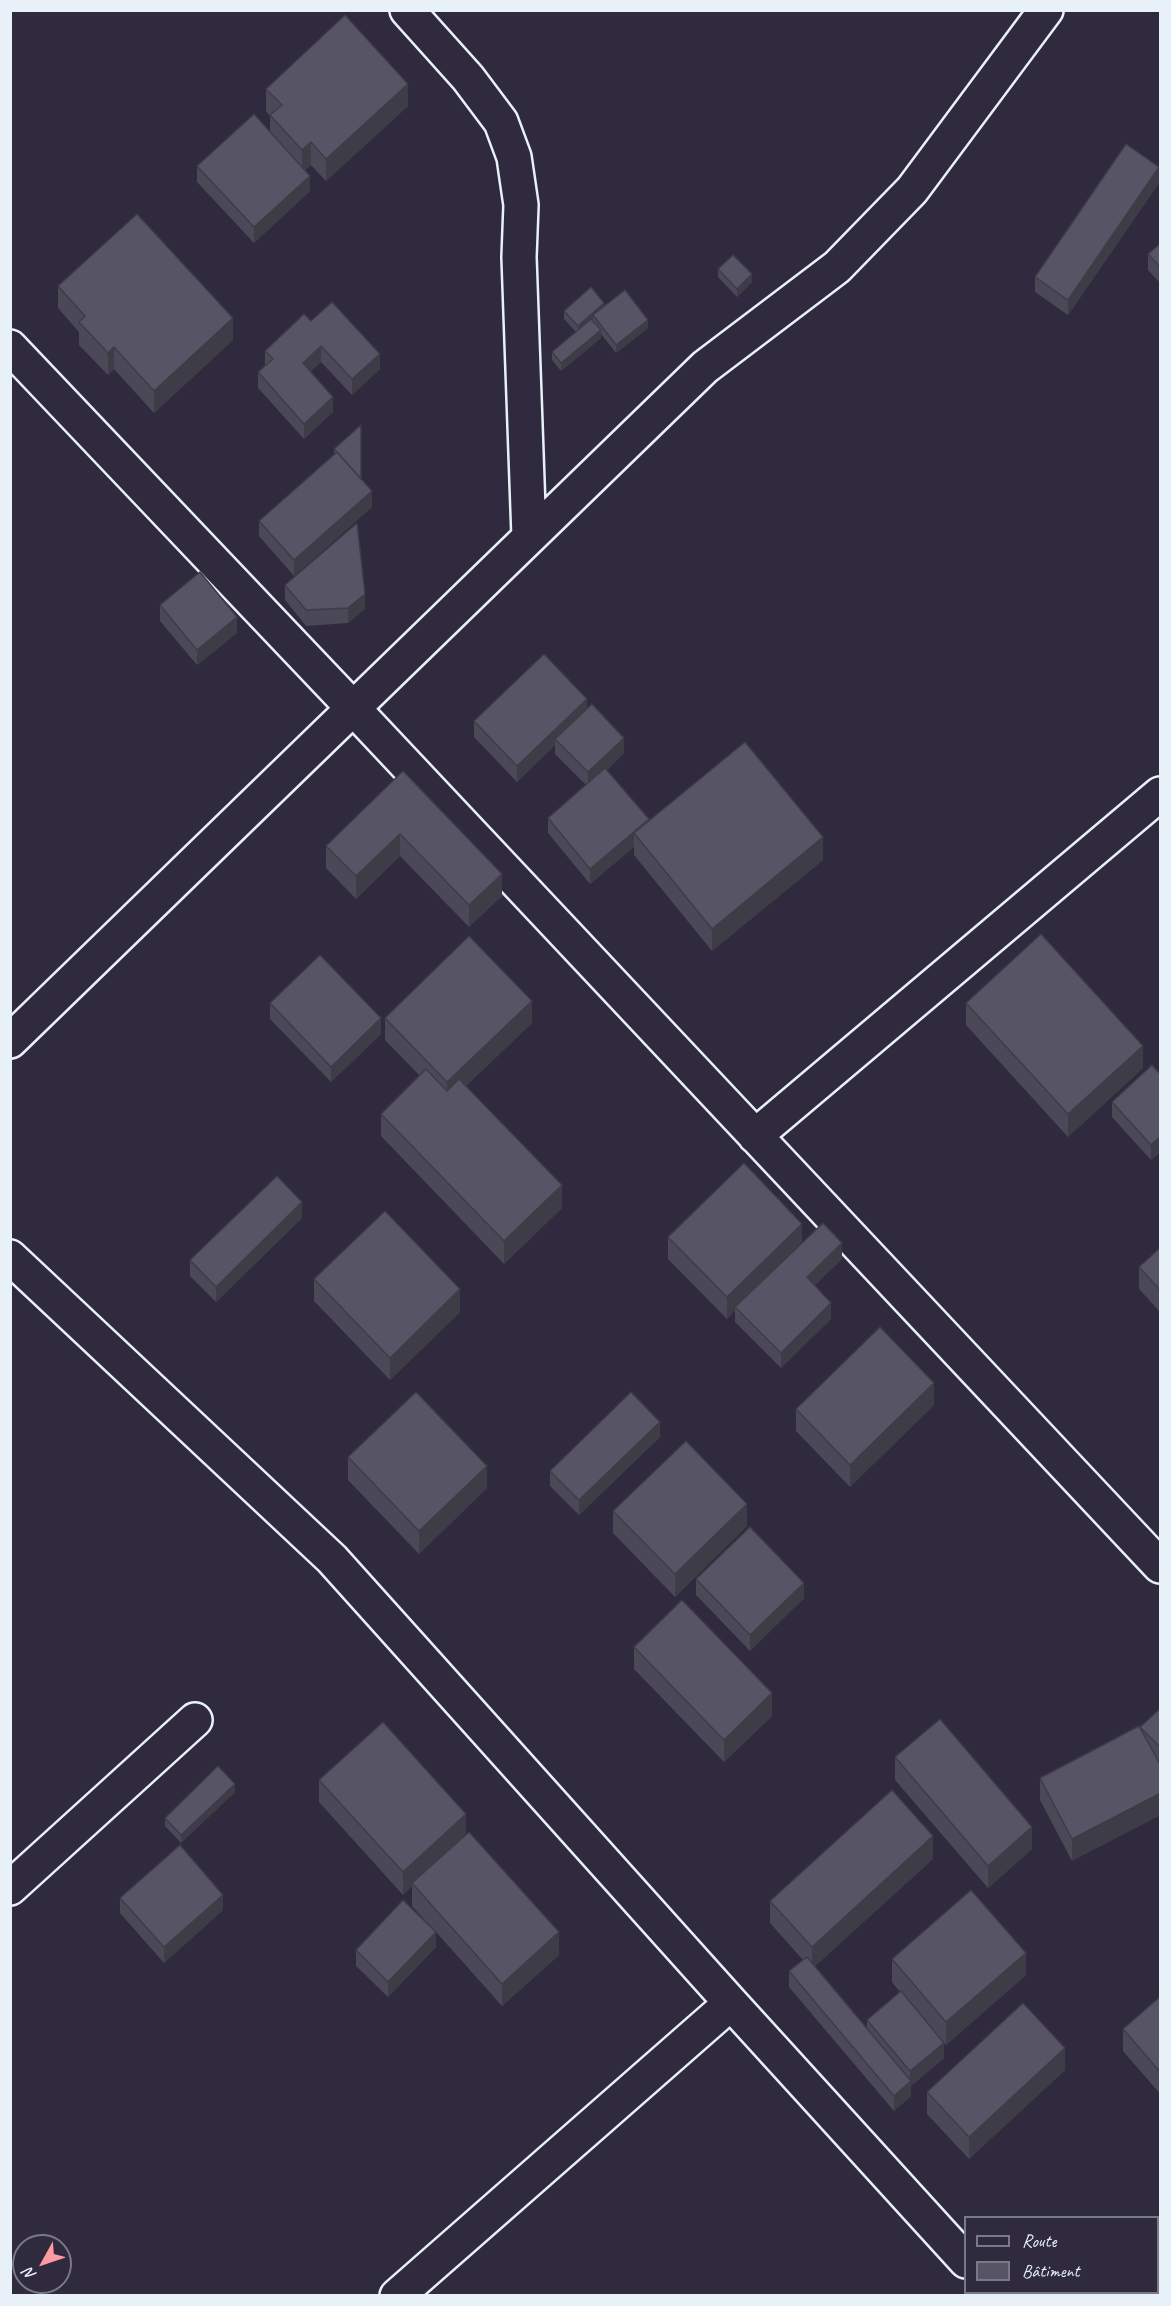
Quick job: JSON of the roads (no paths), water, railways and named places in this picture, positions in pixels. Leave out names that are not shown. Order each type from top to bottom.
[{"type":"street","points":[[407,10],[468,78],[501,122],[514,157],[521,205],[519,257],[529,537]]},
{"type":"street","points":[[10,1041],[705,367],[837,267],[912,190],[1046,10]]},
{"type":"street","points":[[10,347],[755,1136],[1154,1548]]},
{"type":"street","points":[[755,1136],[1161,794]]},
{"type":"street","points":[[10,1257],[333,1559],[731,2003],[964,2258]]},
{"type":"street","points":[[10,1888],[195,1720]]},
{"type":"street","points":[[397,2295],[731,2003]]}]
